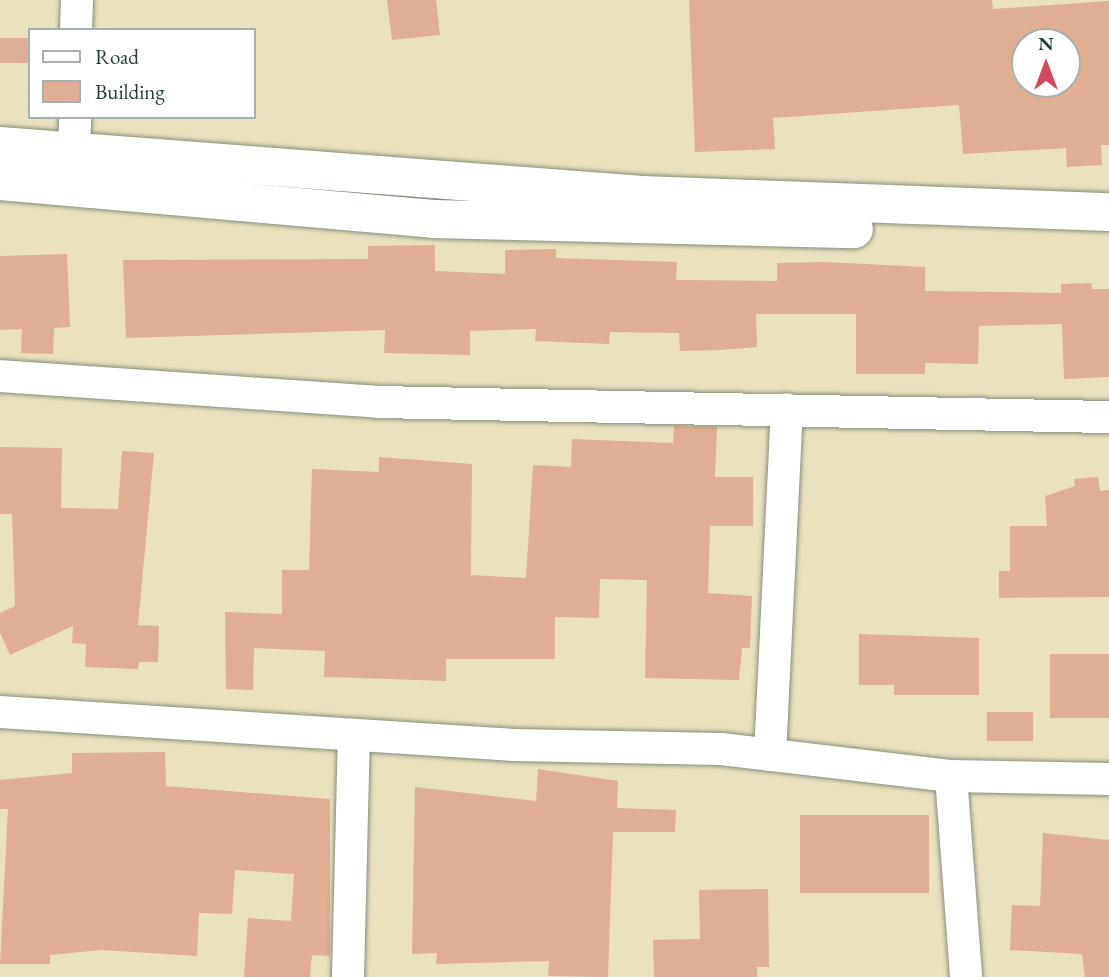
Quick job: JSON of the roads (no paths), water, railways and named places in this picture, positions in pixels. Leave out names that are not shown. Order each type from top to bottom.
[{"type":"street","points":[[76,28],[77,0]]},
{"type":"street","points":[[0,146],[74,134],[642,195],[1109,212]]},
{"type":"street","points":[[0,181],[433,219],[1109,237]]},
{"type":"street","points":[[0,376],[378,402],[1109,417]]},
{"type":"street","points":[[770,755],[787,409]]},
{"type":"street","points":[[0,712],[355,735],[770,755],[951,776],[1109,779]]},
{"type":"street","points":[[348,977],[355,735]]},
{"type":"street","points":[[951,776],[966,977]]}]
